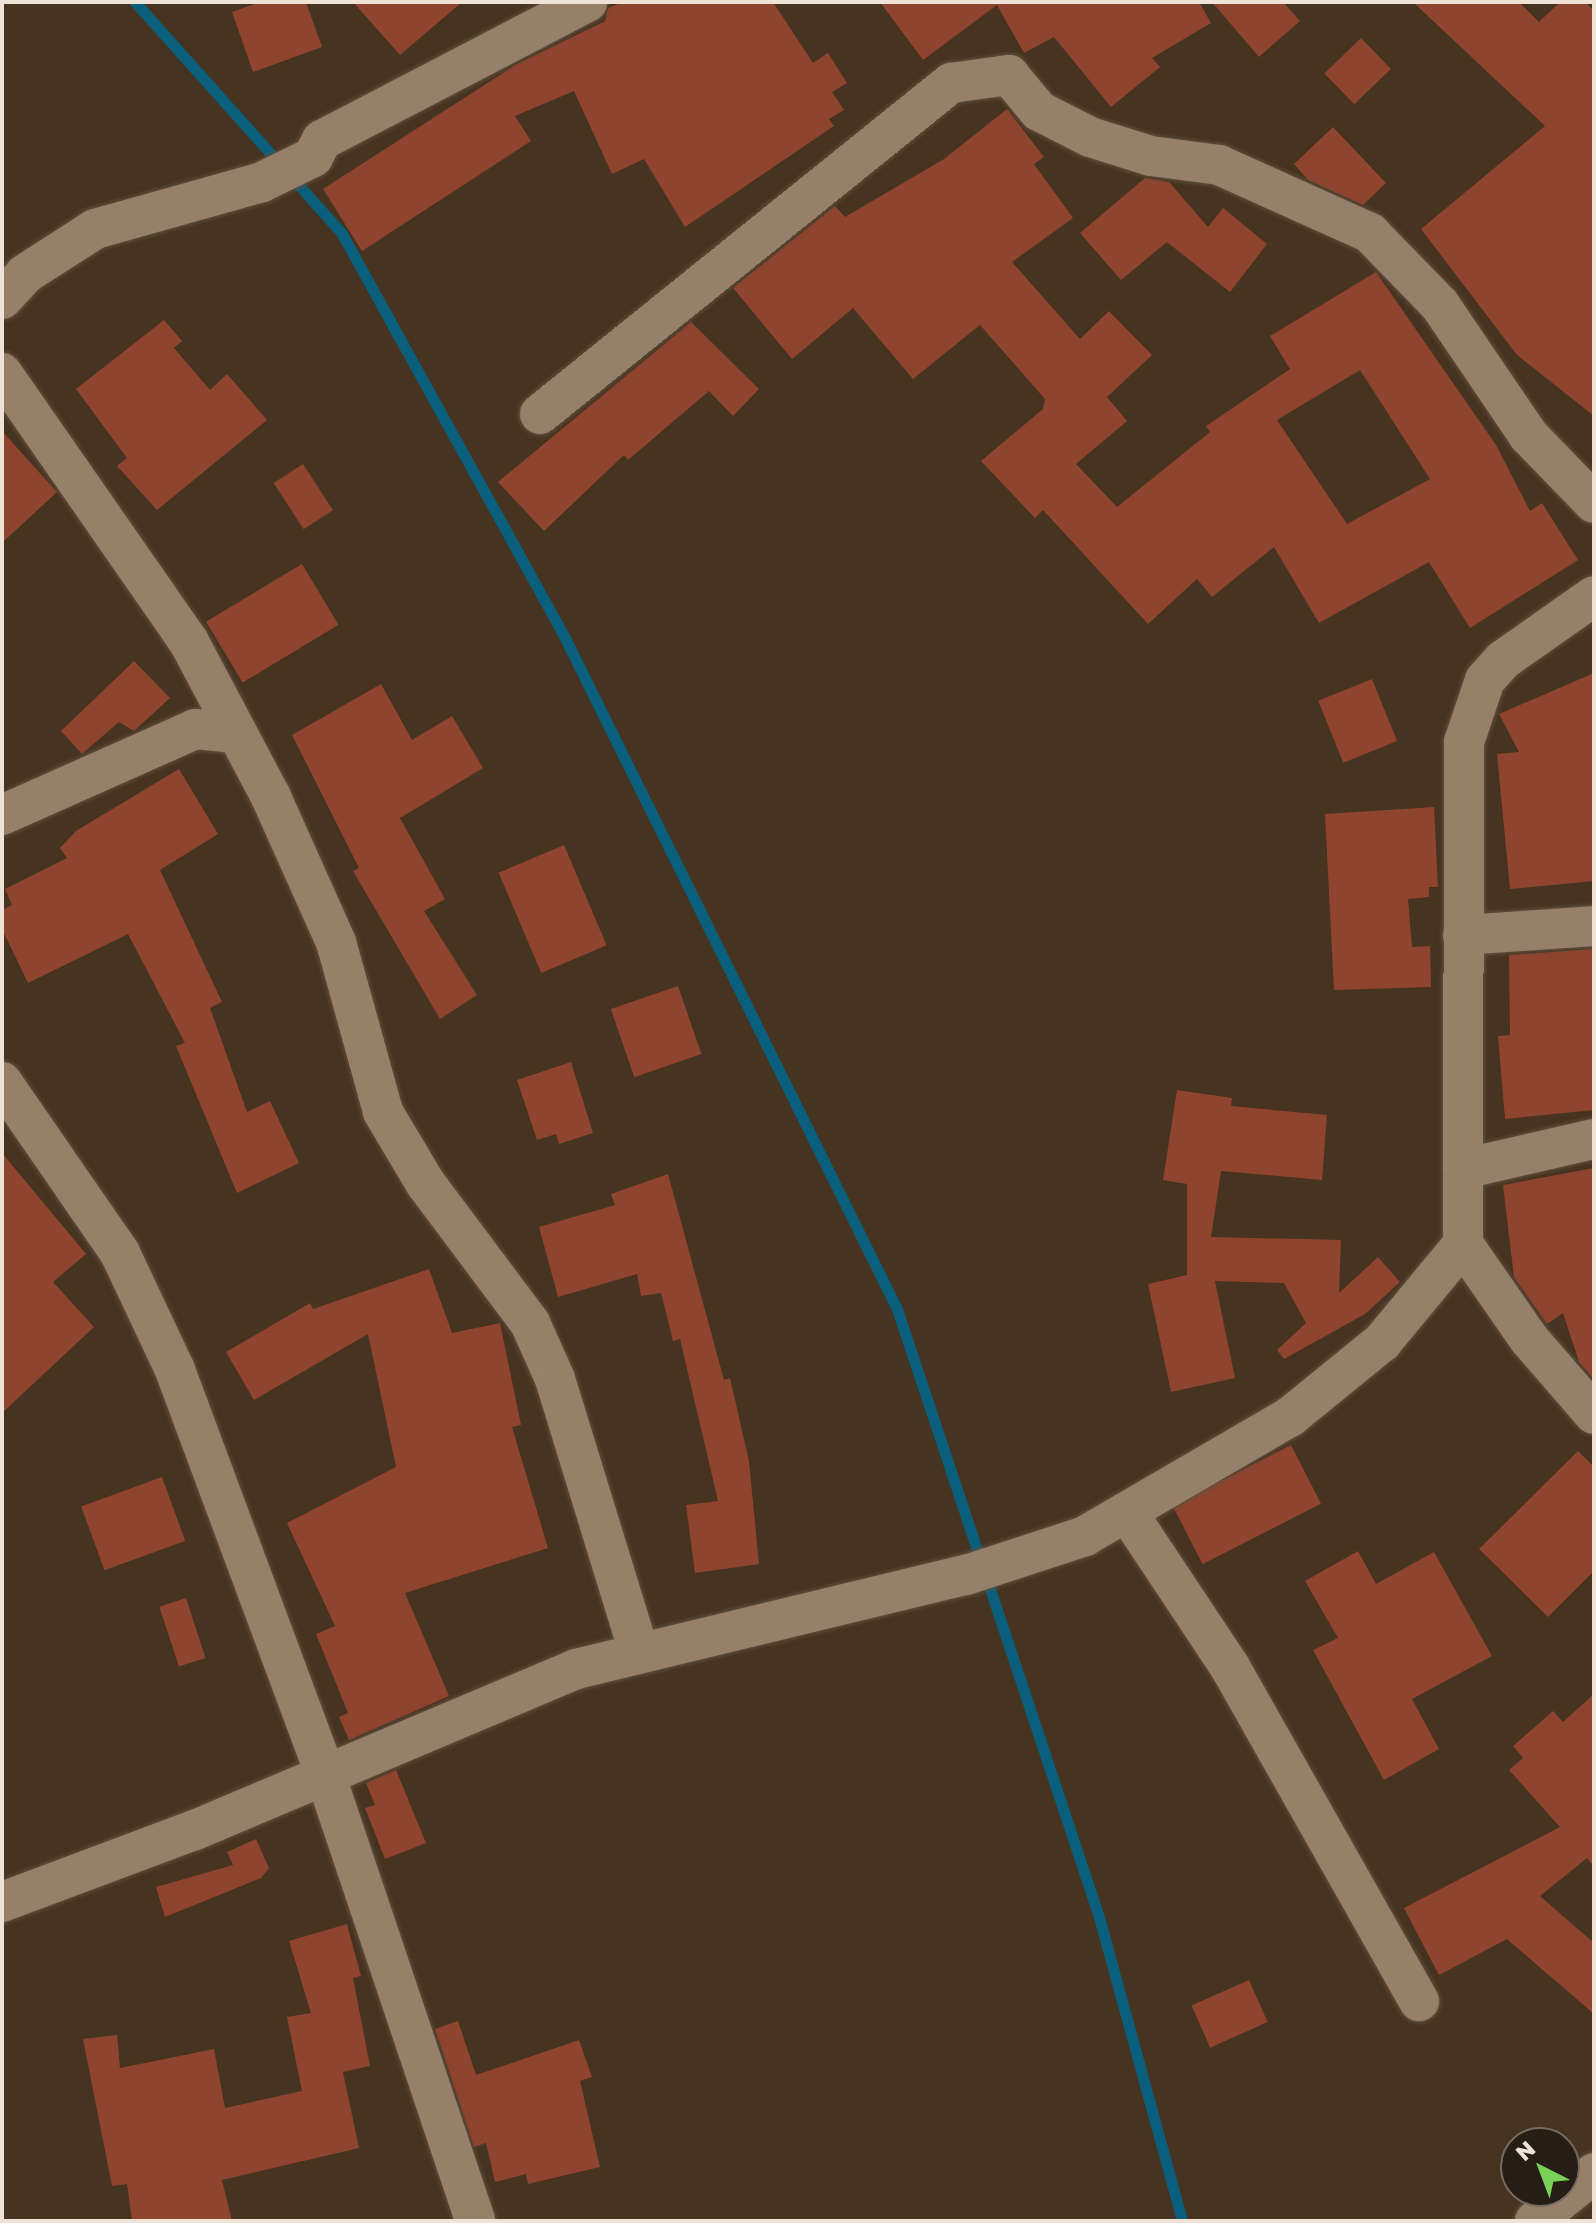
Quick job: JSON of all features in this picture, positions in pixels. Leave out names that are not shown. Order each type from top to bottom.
[{"type":"street","points":[[2,299],[25,274],[95,229],[262,182],[313,157],[322,140],[587,2]]},
{"type":"street","points":[[540,414],[951,83],[1009,75],[1039,111],[1090,137],[1151,156],[1219,165],[1370,233],[1440,305],[1529,436],[1594,503]]},
{"type":"street","points":[[2,373],[189,642],[233,733],[271,797],[336,942],[383,1112],[454,1224],[495,1270],[555,1379],[638,1649]]},
{"type":"street","points":[[1594,596],[1503,660],[1474,705],[1464,742],[1463,935],[1463,1244],[1529,1339],[1594,1414]]},
{"type":"street","points":[[2,815],[195,729],[233,733]]},
{"type":"street","points":[[1463,935],[1594,926]]},
{"type":"street","points":[[2,1082],[11,1124],[120,1253],[175,1370],[325,1774],[475,2221]]},
{"type":"street","points":[[1463,1169],[1594,1139]]},
{"type":"street","points":[[2,1902],[638,1649],[1008,1564],[1127,1512],[1291,1416],[1382,1342],[1463,1244]]},
{"type":"street","points":[[1127,1512],[1230,1667],[1419,2001]]},
{"type":"street","points":[[1535,2221],[1594,2173]]},
{"type":"building","points":[[260,2],[306,2],[322,47],[253,72],[232,12]]},
{"type":"building","points":[[353,2],[462,2],[400,55]]},
{"type":"building","points":[[623,2],[773,2],[813,63],[828,53],[847,83],[832,92],[844,110],[829,119],[834,126],[685,227],[644,159],[612,174],[574,91],[515,116],[531,141],[362,251],[323,189],[517,64],[605,21],[608,8]]},
{"type":"building","points":[[880,2],[1199,2],[1211,23],[1152,58],[1160,67],[1111,107],[1054,37],[1024,53],[997,5],[923,60]]},
{"type":"building","points":[[1212,2],[1283,2],[1300,21],[1259,57]]},
{"type":"building","points":[[1413,2],[1519,2],[1539,22],[1560,2],[1585,2],[1594,11],[1594,416],[1517,355],[1421,229],[1545,126]]},
{"type":"building","points":[[1361,38],[1391,69],[1354,104],[1324,73]]},
{"type":"building","points":[[1007,109],[1044,157],[1034,164],[1073,218],[1012,262],[1080,339],[1109,311],[1152,355],[1107,397],[1127,421],[1076,464],[1117,507],[1210,432],[1206,426],[1290,369],[1270,336],[1376,272],[1496,445],[1530,511],[1542,503],[1578,560],[1470,628],[1429,562],[1319,623],[1274,547],[1212,597],[1197,579],[1148,624],[1043,510],[1035,518],[981,461],[1043,409],[1045,399],[980,325],[913,379],[853,308],[792,359],[733,288],[835,206],[845,217],[944,159]],"holes":[[[1360,370],[1430,479],[1347,524],[1277,420]]]},
{"type":"building","points":[[1333,127],[1386,183],[1363,205],[1308,180],[1294,164]]},
{"type":"building","points":[[1145,178],[1169,182],[1208,227],[1223,208],[1267,244],[1230,292],[1167,242],[1121,280],[1080,233]]},
{"type":"building","points":[[164,320],[182,341],[174,348],[210,390],[227,374],[267,420],[157,510],[117,466],[127,458],[76,389]]},
{"type":"building","points":[[691,322],[759,389],[733,416],[709,391],[628,460],[624,455],[544,531],[498,482]]},
{"type":"building","points":[[2,431],[57,492],[2,543]]},
{"type":"building","points":[[303,464],[333,510],[304,529],[274,483]]},
{"type":"building","points":[[302,564],[339,625],[243,683],[206,622]]},
{"type":"building","points":[[134,661],[170,698],[134,731],[119,722],[82,754],[61,731]]},
{"type":"building","points":[[1594,673],[1594,881],[1510,889],[1497,754],[1519,752],[1499,714]]},
{"type":"building","points":[[1372,679],[1397,741],[1343,763],[1318,701]]},
{"type":"building","points":[[381,684],[412,740],[452,716],[483,768],[400,818],[445,899],[424,911],[477,995],[440,1019],[353,871],[359,868],[292,735]]},
{"type":"building","points":[[179,769],[218,834],[160,870],[222,1002],[210,1008],[247,1112],[270,1101],[299,1163],[237,1193],[176,1046],[185,1043],[128,934],[28,983],[2,929],[2,910],[12,905],[5,889],[67,858],[60,848],[76,831]]},
{"type":"building","points":[[1434,807],[1438,887],[1429,887],[1429,897],[1408,899],[1412,947],[1430,946],[1431,987],[1334,990],[1325,814]]},
{"type":"building","points":[[564,845],[607,945],[541,973],[499,873]]},
{"type":"building","points":[[1592,949],[1594,1110],[1505,1119],[1498,1036],[1510,1035],[1509,955]]},
{"type":"building","points":[[678,986],[701,1054],[634,1077],[611,1009]]},
{"type":"building","points":[[571,1062],[593,1133],[559,1144],[556,1134],[537,1140],[517,1080]]},
{"type":"building","points":[[1177,1090],[1232,1098],[1231,1106],[1327,1115],[1322,1180],[1221,1171],[1211,1237],[1341,1240],[1339,1293],[1378,1257],[1400,1282],[1365,1314],[1284,1359],[1277,1350],[1306,1323],[1284,1283],[1215,1281],[1235,1378],[1171,1392],[1148,1284],[1187,1275],[1187,1184],[1163,1180]]},
{"type":"building","points":[[2,1153],[86,1254],[53,1282],[94,1327],[2,1413]]},
{"type":"building","points":[[1594,1168],[1594,1379],[1579,1362],[1563,1313],[1547,1324],[1514,1277],[1503,1185]]},
{"type":"building","points":[[668,1174],[724,1380],[730,1378],[749,1461],[759,1564],[695,1573],[686,1505],[718,1501],[680,1339],[673,1341],[661,1293],[641,1296],[637,1274],[558,1297],[539,1227],[615,1205],[611,1194]]},
{"type":"building","points":[[429,1269],[452,1333],[500,1323],[521,1425],[512,1427],[548,1548],[405,1593],[449,1696],[349,1740],[339,1717],[348,1713],[316,1634],[335,1626],[287,1523],[396,1467],[368,1334],[254,1400],[226,1352],[310,1303],[313,1309]]},
{"type":"building","points":[[1291,1445],[1321,1504],[1202,1564],[1172,1505]]},
{"type":"building","points":[[1578,1451],[1594,1467],[1594,1571],[1548,1617],[1479,1549]]},
{"type":"building","points":[[162,1477],[185,1541],[104,1570],[81,1506]]},
{"type":"building","points":[[1358,1551],[1376,1584],[1434,1552],[1492,1656],[1412,1699],[1439,1749],[1384,1780],[1313,1650],[1338,1638],[1305,1581]]},
{"type":"building","points":[[186,1598],[205,1658],[179,1667],[159,1607]]},
{"type":"building","points":[[1594,1694],[1594,1867],[1587,1858],[1540,1896],[1594,1943],[1594,2014],[1507,1939],[1439,1975],[1404,1908],[1560,1827],[1509,1770],[1523,1758],[1513,1746],[1553,1711],[1563,1722]]},
{"type":"building","points":[[396,1770],[426,1843],[385,1859],[365,1808],[375,1805],[366,1783]]},
{"type":"building","points":[[256,1839],[269,1868],[261,1878],[165,1917],[156,1887],[233,1865],[227,1852]]},
{"type":"building","points":[[347,1924],[361,1976],[353,1978],[370,2066],[343,2072],[359,2148],[222,2180],[232,2221],[132,2221],[127,2184],[112,2186],[83,2039],[117,2035],[120,2068],[214,2049],[225,2108],[302,2091],[287,2017],[311,2013],[289,1941]]},
{"type":"building","points":[[1249,1980],[1268,2022],[1210,2048],[1191,2006]]},
{"type":"building","points":[[458,2021],[476,2075],[579,2040],[592,2077],[580,2081],[600,2167],[528,2184],[526,2174],[495,2182],[486,2143],[474,2147],[435,2029]]},
{"type":"waterway","points":[[135,2],[341,232],[565,638],[897,1309],[1099,1917],[1182,2221]]}]
